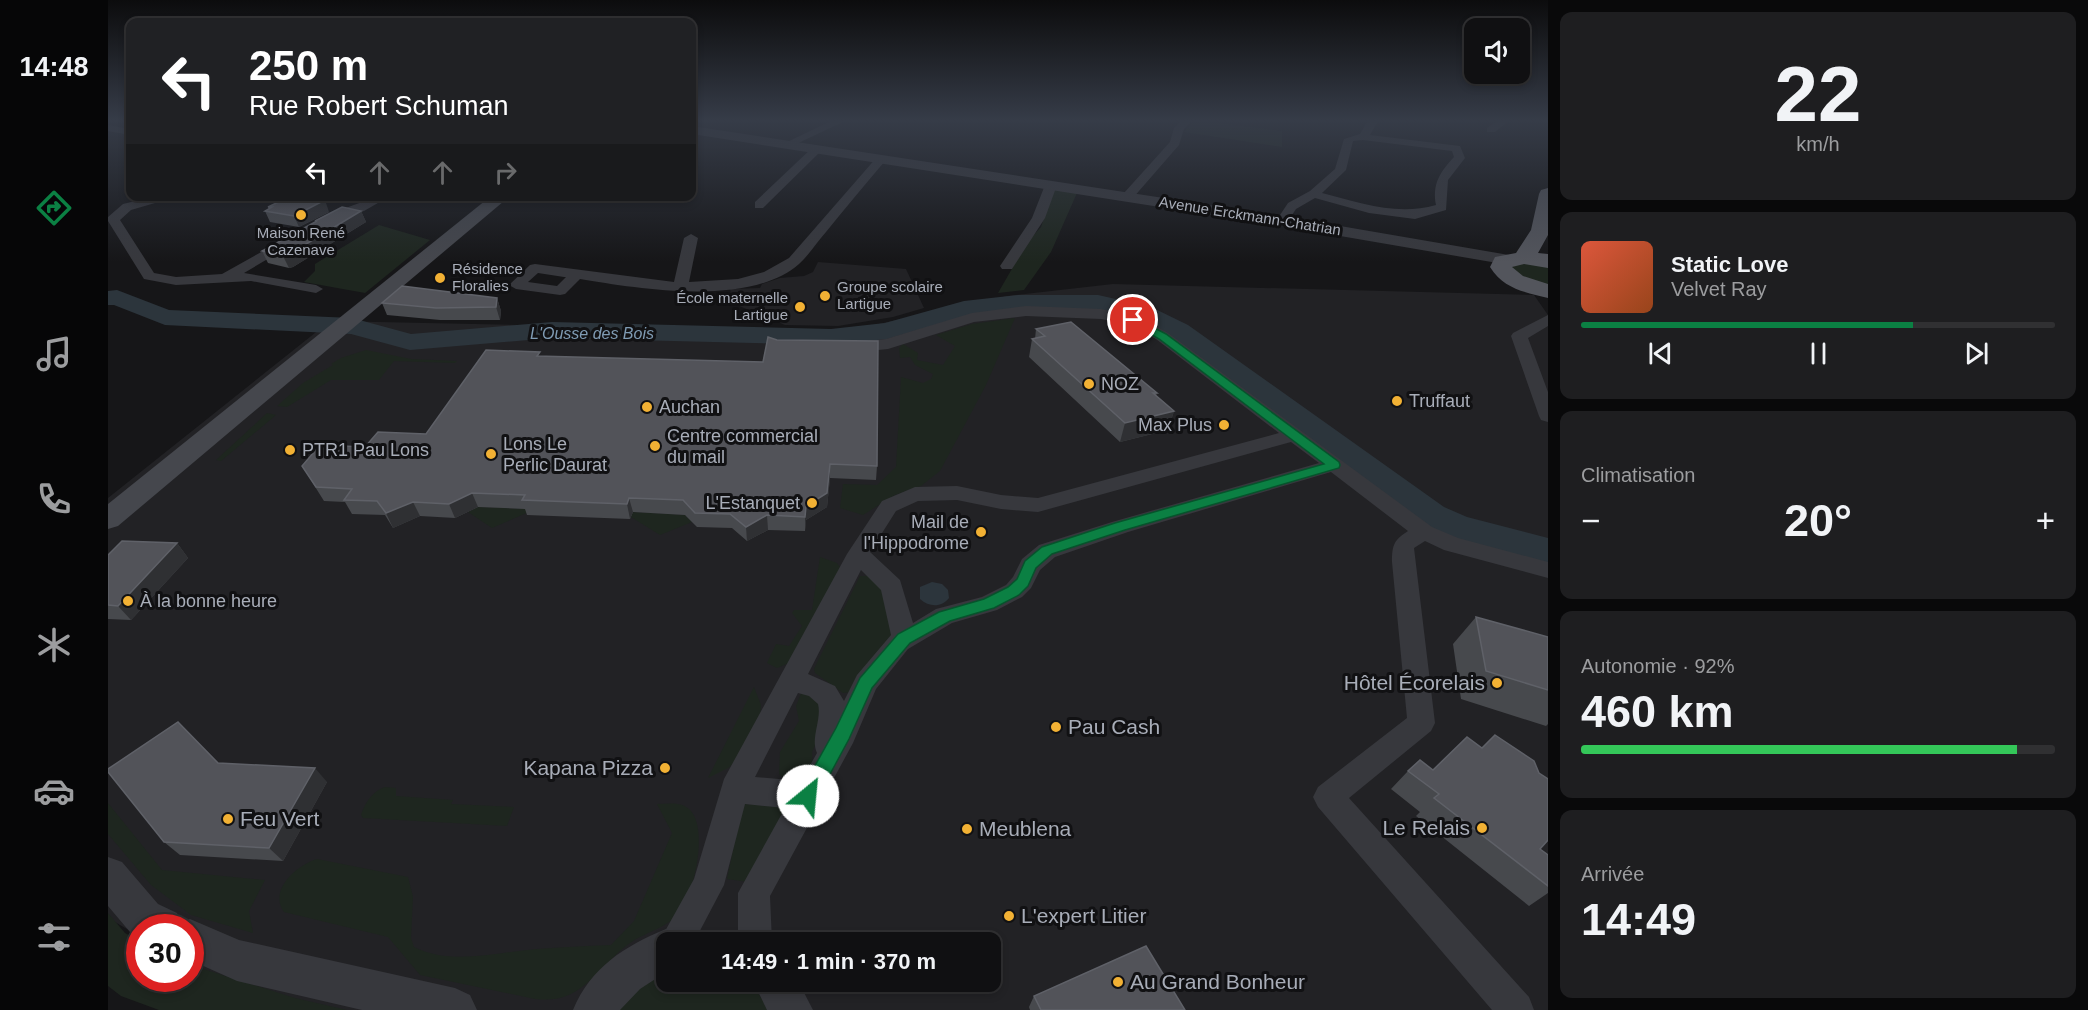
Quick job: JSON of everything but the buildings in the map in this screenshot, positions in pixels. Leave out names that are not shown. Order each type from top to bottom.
[{"type":"main road","points":[[1512,263],[1545,237],[1548,194]]},
{"type":"main road","points":[[108,519],[496,201]]},
{"type":"main road","points":[[1512,263],[1548,261]]},
{"type":"main road","points":[[1512,263],[1515,280],[1543,294]]},
{"type":"street","points":[[759,205],[798,167]]},
{"type":"street","points":[[578,273],[638,283],[681,286],[714,286],[751,281],[784,269],[794,261],[874,167]]},
{"type":"street","name":"Avenue Erckmann-Chatrian","points":[[934,167],[1282,221],[1381,239],[1474,261],[1512,263]]},
{"type":"street","points":[[1128,196],[1154,167]]},
{"type":"street","points":[[1282,221],[1292,206],[1314,194],[1341,167]]},
{"type":"street","points":[[1314,194],[1369,209],[1415,215],[1442,207],[1438,193],[1444,175],[1452,167]]},
{"type":"street","points":[[1007,266],[1021,243],[1036,226],[1051,185]]},
{"type":"street","points":[[153,201],[128,207],[113,219],[150,276],[176,281],[251,278],[316,289]]},
{"type":"street","points":[[315,226],[376,201]]},
{"type":"street","points":[[223,279],[297,236]]},
{"type":"street","points":[[681,286],[683,266],[688,256],[691,238]]},
{"type":"street","points":[[628,299],[638,283]]},
{"type":"street","points":[[835,348],[888,344],[972,318],[1004,313],[1059,311],[1101,314],[1133,320],[1162,336],[1424,532],[1452,544],[1548,570]]},
{"type":"street","points":[[1548,320],[1519,336],[1548,416]]},
{"type":"street","points":[[682,932],[708,885],[734,789],[858,554],[889,506],[915,494],[957,493],[1001,502],[1038,505],[1294,435]]},
{"type":"street","points":[[755,932],[754,892],[843,734],[866,683],[904,638],[945,616],[989,604],[1014,591],[1023,582],[1030,565],[1047,551],[1120,527],[1334,465]]},
{"type":"street","points":[[1424,532],[1403,545],[1420,723],[1328,797],[1516,1010]]},
{"type":"street","points":[[858,554],[892,585],[904,638]]},
{"type":"street","points":[[790,680],[816,686],[832,700],[835,712],[824,767]]},
{"type":"street","points":[[734,789],[808,796]]},
{"type":"street","points":[[108,876],[141,914]]},
{"type":"street","points":[[204,945],[237,960],[455,1010]]},
{"type":"street","points":[[589,1008],[620,978],[646,958],[656,954]]},
{"type":"street","points":[[780,992],[791,1010]]},
{"type":"shaded area","points":[[1054,189],[1077,193],[1051,252],[1024,290],[998,293],[1028,241],[1041,227]]},
{"type":"shaded area","points":[[379,225],[430,240],[365,293],[304,282],[315,271],[315,264]]},
{"type":"shaded area","name":"Groupe scolaire Lartigue","points":[[818,262],[906,269],[924,308],[893,317],[838,326],[785,325],[732,303],[730,289],[760,288],[762,284],[780,278],[804,276],[813,272]]},
{"type":"shaded area","points":[[1523,262],[1548,264],[1548,287],[1538,285],[1513,271],[1512,267]]},
{"type":"shaded area","points":[[1113,284],[1534,295],[1548,315],[1548,1010],[270,1010],[204,972],[204,914],[126,914],[126,928],[108,918],[108,498],[330,321],[842,332],[1007,296]]},
{"type":"shaded area","points":[[1015,318],[986,385],[940,471],[921,486],[895,495],[863,515],[840,508],[843,484],[877,485],[896,467],[901,377],[923,383],[931,379],[933,374],[915,365],[910,357],[900,358],[899,348],[903,344],[918,353],[917,360],[943,365],[955,346],[936,335],[972,324]]},
{"type":"shaded area","points":[[366,350],[411,359],[457,361],[455,363],[394,361],[379,380],[331,380],[287,407],[277,406],[303,383],[333,365],[331,364],[341,358]]},
{"type":"shaded area","points":[[267,413],[276,415],[221,461],[216,460]]},
{"type":"shaded area","points":[[478,507],[530,509],[529,512],[492,528],[468,512]]},
{"type":"shaded area","points":[[632,512],[685,515],[692,522],[660,535],[631,517]]},
{"type":"shaded area","points":[[820,557],[837,563],[842,570],[789,663],[777,668],[767,663],[776,644],[789,646],[802,626],[792,613],[794,610],[812,610]]},
{"type":"shaded area","points":[[860,576],[876,576],[898,626],[853,692],[843,693],[815,673],[814,669]]},
{"type":"shaded area","points":[[932,582],[942,584],[948,590],[949,598],[942,604],[931,605],[920,599],[920,587]]},
{"type":"shaded area","points":[[754,687],[761,705],[760,719],[743,756],[728,768],[708,778]]},
{"type":"shaded area","points":[[802,691],[817,695],[826,723],[812,752],[813,776],[805,780],[791,781],[779,774],[780,752],[799,721],[796,706]]},
{"type":"shaded area","points":[[385,787],[396,788],[396,796],[453,800],[451,804],[514,807],[507,826],[363,818],[361,815],[367,801],[373,794]]},
{"type":"shaded area","points":[[108,803],[162,870],[265,880],[249,911],[253,933],[204,919],[204,914],[190,914],[151,885],[108,834]]},
{"type":"shaded area","points":[[657,804],[684,806],[691,811],[696,820],[699,847],[694,877],[685,903],[676,917],[624,947],[593,978],[576,991],[562,997],[535,999],[420,975],[388,937],[284,912],[280,904],[282,887],[287,880],[301,867],[317,859],[408,877],[413,897],[411,938],[414,947],[429,953],[459,957],[537,949],[611,945],[634,921],[672,833]]},
{"type":"shaded area","points":[[745,804],[792,808],[748,882],[727,879],[742,807]]},
{"type":"shaded area","points":[[108,913],[126,934],[126,992],[204,992],[204,969],[295,998],[347,1010],[159,1010],[121,996],[108,986]]},
{"type":"shaded area","points":[[656,974],[656,992],[757,992],[767,1010],[614,1010]]},
{"type":"waterway","name":"L'Ousse des Bois","points":[[108,298],[117,297],[165,317],[352,326],[410,342],[552,330],[831,337],[887,331],[964,309],[1018,302],[1098,302],[1142,312],[1179,331],[1432,515],[1456,527],[1548,551]]},
{"type":"place","name":"Maison René Cazenave","points":[[301,215]]},
{"type":"place","name":"Résidence Floralies","points":[[440,278]]},
{"type":"place","name":"Groupe scolaire Lartigue","points":[[825,296]]},
{"type":"place","name":"École maternelle Lartigue","points":[[800,307]]},
{"type":"place","name":"NOZ","points":[[1089,384]]},
{"type":"place","name":"Truffaut","points":[[1397,401]]},
{"type":"place","name":"Auchan","points":[[647,407]]},
{"type":"place","name":"Max Plus","points":[[1224,425]]},
{"type":"place","name":"Centre commercial du mail","points":[[655,446]]},
{"type":"place","name":"PTR1 Pau Lons","points":[[290,450]]},
{"type":"place","name":"Lons Le Perlic Daurat","points":[[491,454]]},
{"type":"place","name":"L'Estanquet","points":[[812,503]]},
{"type":"place","name":"Mail de l'Hippodrome","points":[[981,532]]},
{"type":"place","name":"À la bonne heure","points":[[128,601]]},
{"type":"place","name":"Hôtel Écorelais","points":[[1497,683]]},
{"type":"place","name":"Pau Cash","points":[[1056,727]]},
{"type":"place","name":"Kapana Pizza","points":[[665,768]]},
{"type":"place","name":"Feu Vert","points":[[228,819]]},
{"type":"place","name":"Le Relais","points":[[1482,828]]},
{"type":"place","name":"Meublena","points":[[967,829]]},
{"type":"place","name":"L'expert Litier","points":[[1009,916]]},
{"type":"place","name":"Au Grand Bonheur","points":[[1118,982]]},
{"type":"route","points":[[808,796],[843,734],[866,683],[904,638],[945,616],[989,604],[1014,591],[1023,582],[1030,565],[1047,551],[1120,527],[1334,465],[1162,336],[1133,320]]}]
